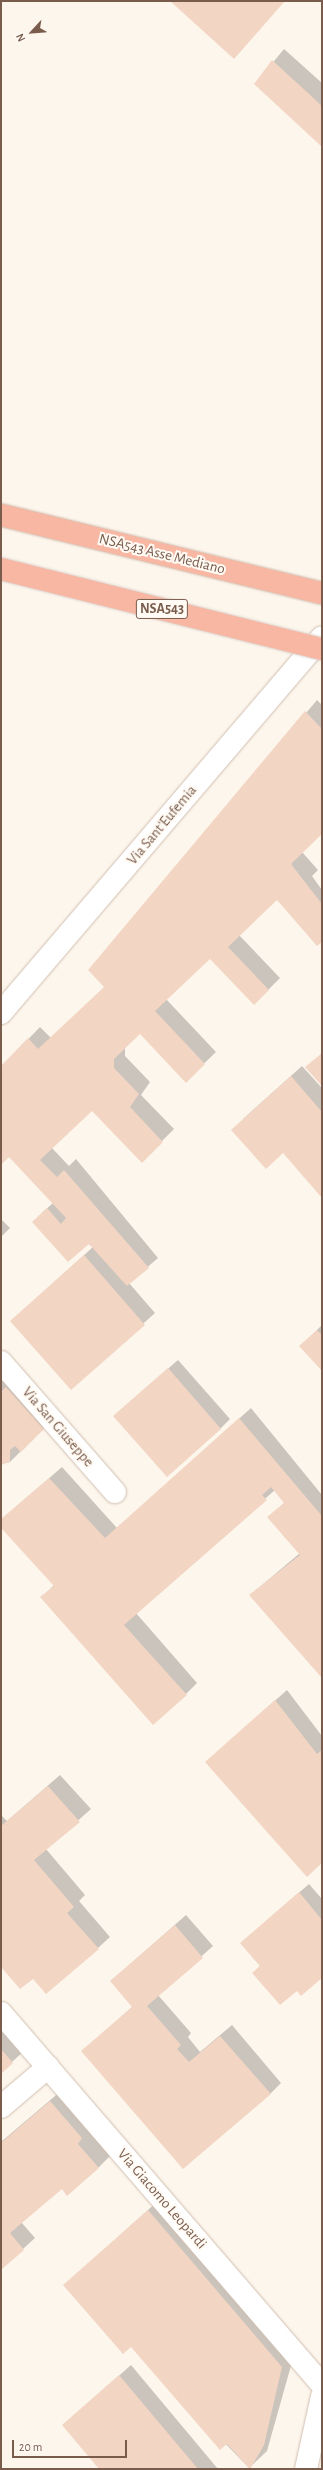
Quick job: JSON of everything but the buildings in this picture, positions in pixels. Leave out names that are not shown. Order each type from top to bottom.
[{"type":"highway","name":"NSA543 Asse Mediano","points":[[1,515],[322,593]]},
{"type":"highway","name":"NSA543","points":[[1,569],[322,649]]},
{"type":"street","name":"Via Sant'Eufemia","points":[[1,1013],[322,637]]},
{"type":"street","name":"Via San Giuseppe","points":[[1,1362],[115,1492]]},
{"type":"street","name":"Via Giacomo Leopardi","points":[[1,2013],[322,2385]]},
{"type":"street","points":[[1,2106],[48,2066]]},
{"type":"street","points":[[306,2469],[322,2396]]}]
